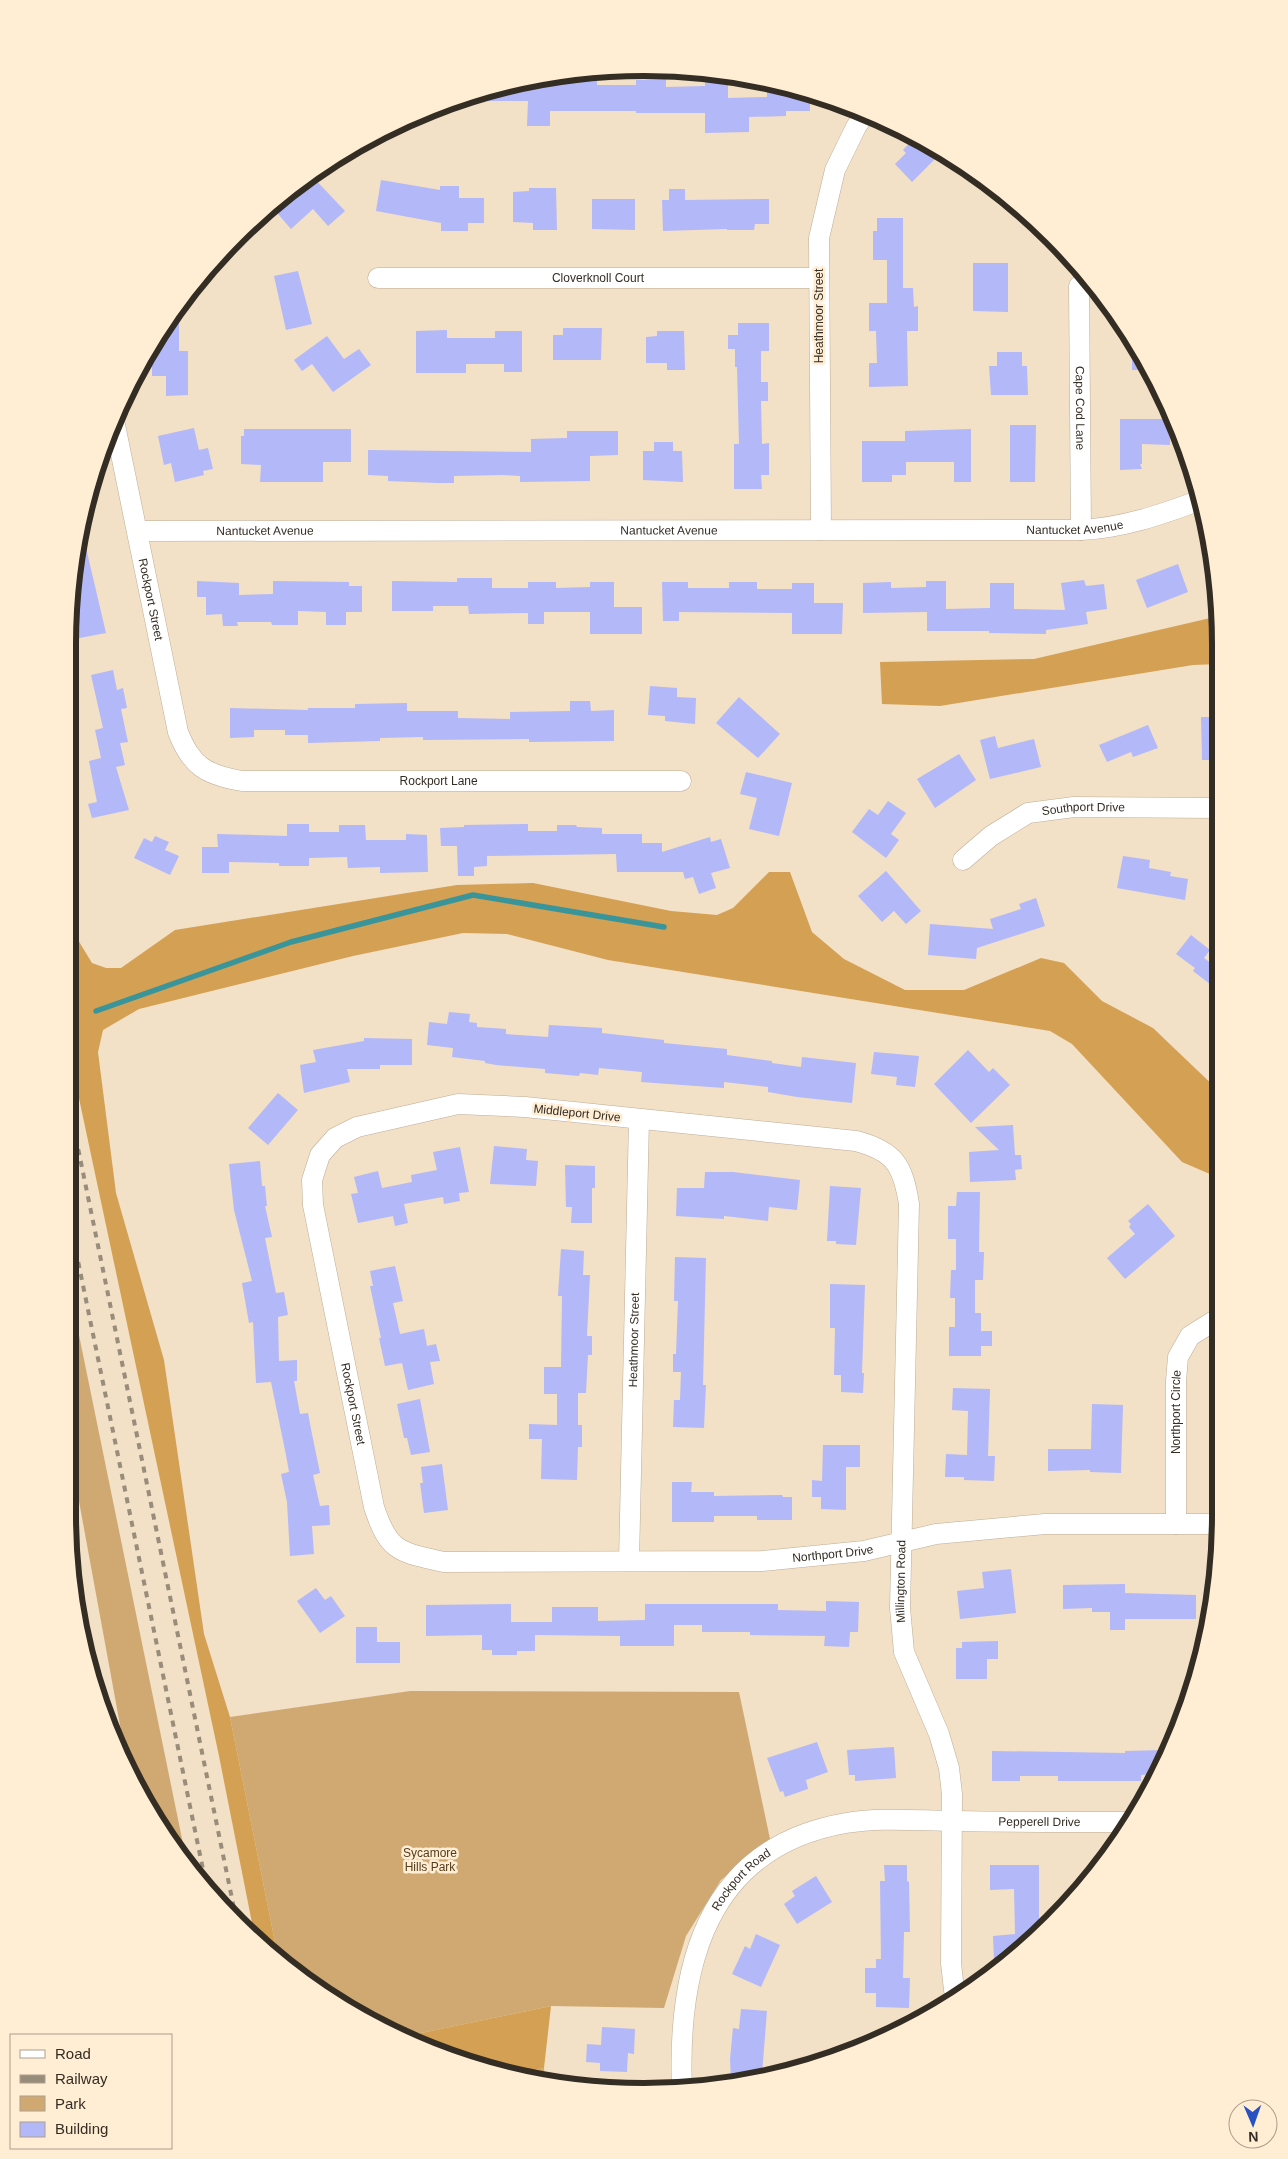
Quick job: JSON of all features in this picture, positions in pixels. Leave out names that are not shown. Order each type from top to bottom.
[{"type":"street","name":"Heathmoor Street","points":[[822,530],[819,238],[835,170],[861,119]]},
{"type":"street","name":"Cloverknoll Court","points":[[378,278],[819,278]]},
{"type":"street","name":"Cape Cod Lane","points":[[1079,286],[1081,530]]},
{"type":"street","name":"Rockport Street","points":[[117,433],[178,732],[186,752],[200,767]]},
{"type":"street","name":"Nantucket Avenue","points":[[137,531],[1081,530],[1104,529],[1141,521],[1193,503]]},
{"type":"street","name":"Rockport Lane","points":[[200,767],[220,778],[242,781],[681,781]]},
{"type":"street","name":"Southport Drive","points":[[963,860],[991,836],[1028,813],[1074,807],[1212,808]]},
{"type":"street","name":"Middleport Drive","points":[[313,1205],[312,1180],[320,1155],[335,1138],[357,1127],[458,1104],[525,1107],[856,1141],[876,1146],[893,1159]]},
{"type":"street","name":"Heathmoor Street","points":[[629,1562],[638,1119]]},
{"type":"street","name":"Millington Road","points":[[893,1159],[905,1180],[909,1204],[902,1484],[903,1541],[900,1608],[904,1652],[940,1734],[949,1768],[952,1794],[951,1963],[954,1990]]},
{"type":"street","name":"Rockport Street","points":[[313,1205],[374,1507],[380,1524],[390,1541],[406,1553],[444,1562]]},
{"type":"street","name":"Northport Circle","points":[[1176,1524],[1176,1381],[1178,1357],[1190,1336],[1212,1322]]},
{"type":"street","name":"Northport Drive","points":[[444,1562],[762,1561],[864,1551],[936,1534],[1045,1524],[1212,1524]]},
{"type":"street","name":"Rockport Road","points":[[682,2082],[684,2020],[694,1960],[700,1938],[720,1898],[747,1869],[765,1856],[800,1836],[822,1828],[873,1820],[951,1822]]},
{"type":"street","name":"Pepperell Drive","points":[[951,1822],[1121,1822]]},
{"type":"green space","points":[[76,1319],[184,1846],[152,1799],[123,1740],[76,1485]]},
{"type":"green space","name":"Sycamore Hills Park","points":[[410,1691],[739,1692],[770,1839],[721,1880],[686,1936],[664,2008],[551,2006],[415,2034],[360,2007],[298,1965],[276,1947],[230,1717]]},
{"type":"green space","points":[[544,2068],[544,2074],[533,2072],[530,2071]]},
{"type":"shaded area","points":[[1211,618],[1212,664],[1193,665],[940,706],[882,704],[880,662],[1034,659]]},
{"type":"shaded area","points":[[769,872],[790,872],[812,932],[844,959],[905,990],[964,990],[1041,958],[1064,963],[1102,1001],[1153,1028],[1212,1084],[1212,1175],[1182,1162],[1072,1044],[1050,1031],[608,960],[507,934],[463,933],[353,956],[139,1009],[103,1030],[98,1052],[116,1193],[164,1360],[204,1634],[230,1717],[276,1947],[252,1925],[219,1756],[76,1084],[76,930],[78,940],[92,963],[106,968],[121,968],[175,930],[457,885],[533,883],[671,911],[717,915],[733,908]]},
{"type":"shaded area","points":[[551,2006],[544,2068],[530,2071],[462,2053],[415,2034]]},
{"type":"building","points":[[597,78],[597,85],[636,85],[636,80],[666,79],[666,87],[705,86],[705,80],[718,81],[728,83],[728,98],[767,97],[767,90],[810,101],[810,111],[786,111],[786,116],[749,117],[749,132],[705,133],[705,113],[550,111],[550,126],[527,126],[528,101],[480,101],[533,87],[567,84],[567,81]]},
{"type":"building","points":[[910,143],[937,157],[912,182],[895,164],[906,153],[903,150]]},
{"type":"building","points":[[381,180],[440,190],[440,186],[459,186],[459,198],[484,198],[484,223],[468,223],[468,231],[441,231],[441,223],[376,211]]},
{"type":"building","points":[[317,181],[345,211],[328,226],[313,209],[291,229],[276,212]]},
{"type":"building","points":[[529,188],[556,188],[557,230],[533,230],[533,223],[513,222],[513,192],[529,191]]},
{"type":"building","points":[[669,189],[685,189],[685,200],[769,199],[769,224],[755,224],[754,230],[663,231],[662,200],[669,200]]},
{"type":"building","points":[[592,199],[635,199],[635,230],[592,229]]},
{"type":"building","points":[[877,218],[903,218],[903,288],[913,288],[914,307],[918,306],[918,331],[907,331],[908,386],[869,387],[869,363],[877,363],[876,331],[869,331],[869,303],[887,303],[887,260],[873,260],[873,231],[877,231]]},
{"type":"building","points":[[973,263],[1008,263],[1008,312],[973,311]]},
{"type":"building","points":[[298,271],[312,324],[286,330],[274,276]]},
{"type":"building","points":[[179,319],[179,351],[188,351],[188,395],[166,396],[166,376],[152,376],[152,360]]},
{"type":"building","points":[[738,323],[769,323],[769,351],[761,351],[761,382],[768,382],[768,401],[761,401],[762,444],[769,443],[769,475],[761,475],[762,489],[734,489],[734,444],[739,444],[737,367],[735,367],[735,349],[728,349],[728,335],[738,335]]},
{"type":"building","points":[[563,328],[602,328],[601,360],[553,360],[553,335],[563,335]]},
{"type":"building","points":[[447,330],[447,338],[495,338],[495,331],[522,331],[522,372],[504,372],[504,364],[466,364],[466,373],[416,373],[416,331]]},
{"type":"building","points":[[657,331],[684,331],[685,370],[667,370],[667,363],[646,363],[646,337],[657,336]]},
{"type":"building","points":[[327,336],[344,359],[359,349],[371,365],[333,392],[312,364],[302,371],[294,360]]},
{"type":"building","points":[[997,352],[1022,352],[1022,366],[1027,366],[1028,395],[991,395],[989,366],[997,366]]},
{"type":"building","points":[[1132,354],[1141,370],[1132,370]]},
{"type":"building","points":[[1120,419],[1165,419],[1170,430],[1170,445],[1142,444],[1142,464],[1140,464],[1142,469],[1120,470]]},
{"type":"building","points":[[1010,425],[1036,425],[1035,482],[1010,482]]},
{"type":"building","points":[[194,428],[199,450],[208,448],[213,469],[203,471],[204,475],[175,482],[171,463],[164,465],[158,436]]},
{"type":"building","points":[[244,429],[351,429],[351,462],[323,462],[323,482],[260,482],[261,465],[241,464],[241,436],[244,436]]},
{"type":"building","points":[[971,429],[971,482],[954,482],[954,462],[906,462],[906,475],[892,475],[892,482],[862,482],[862,441],[905,441],[905,431]]},
{"type":"building","points":[[567,431],[618,431],[618,455],[590,456],[590,481],[520,482],[520,476],[504,475],[454,476],[454,483],[437,483],[388,481],[388,476],[368,475],[368,450],[531,452],[531,439],[567,438]]},
{"type":"building","points":[[654,442],[673,442],[673,451],[682,451],[683,482],[643,480],[643,451],[654,451]]},
{"type":"building","points":[[85,544],[106,633],[76,639],[77,607]]},
{"type":"building","points":[[1178,564],[1188,592],[1147,608],[1136,580]]},
{"type":"building","points":[[457,578],[492,578],[492,588],[528,588],[528,582],[556,582],[556,588],[590,587],[590,582],[614,582],[614,607],[642,607],[642,634],[590,634],[590,612],[544,612],[544,624],[528,624],[528,613],[469,614],[468,606],[433,606],[433,611],[392,611],[392,581],[457,582]]},
{"type":"building","points":[[1084,580],[1086,586],[1104,584],[1107,609],[1086,612],[1088,624],[1046,630],[1046,634],[989,633],[989,631],[927,631],[927,612],[863,613],[863,583],[891,582],[891,588],[926,587],[926,581],[946,581],[946,609],[990,608],[990,583],[1014,583],[1014,609],[1065,610],[1061,583]]},
{"type":"building","points":[[197,581],[239,583],[239,595],[273,594],[273,581],[349,582],[349,586],[362,586],[362,612],[346,612],[346,625],[326,625],[326,612],[298,611],[298,625],[272,625],[271,622],[237,622],[238,626],[223,626],[222,614],[206,615],[206,597],[197,597]]},
{"type":"building","points":[[662,582],[688,582],[688,588],[729,588],[729,582],[757,582],[757,589],[792,589],[792,583],[814,583],[814,603],[843,603],[842,634],[792,634],[792,613],[679,612],[679,621],[663,621]]},
{"type":"building","points":[[113,670],[117,690],[123,688],[127,708],[121,709],[128,742],[120,743],[125,765],[116,767],[129,810],[92,818],[88,804],[97,802],[89,761],[101,758],[95,730],[103,728],[91,675]]},
{"type":"building","points":[[650,686],[677,688],[677,697],[696,698],[695,724],[665,721],[665,716],[648,715]]},
{"type":"building","points":[[739,697],[780,734],[758,758],[716,723]]},
{"type":"building","points":[[570,701],[590,701],[591,711],[614,710],[614,741],[529,742],[529,739],[423,740],[423,737],[380,738],[380,741],[308,743],[308,735],[285,735],[285,730],[254,730],[254,737],[230,738],[230,708],[308,710],[308,708],[355,708],[355,704],[407,703],[407,711],[458,711],[458,718],[510,719],[510,712],[570,711]]},
{"type":"building","points":[[1201,717],[1212,717],[1212,760],[1202,760]]},
{"type":"building","points":[[1148,725],[1158,748],[1133,757],[1131,752],[1107,762],[1099,745]]},
{"type":"building","points":[[995,736],[998,748],[1034,739],[1041,767],[990,779],[980,740]]},
{"type":"building","points":[[959,754],[976,780],[935,808],[917,779]]},
{"type":"building","points":[[746,772],[792,783],[779,836],[749,829],[757,798],[740,794]]},
{"type":"building","points":[[888,801],[906,813],[891,834],[899,840],[886,858],[852,832],[869,809],[878,815]]},
{"type":"building","points":[[287,824],[309,824],[309,832],[339,832],[339,825],[365,825],[366,840],[406,840],[406,834],[427,835],[428,872],[380,873],[380,867],[348,868],[347,857],[309,858],[309,866],[229,862],[229,873],[202,873],[202,847],[218,847],[217,834],[287,836]]},
{"type":"building","points":[[528,824],[528,831],[557,831],[557,825],[576,825],[577,827],[602,828],[602,834],[642,834],[642,843],[662,843],[662,852],[710,837],[711,842],[721,839],[730,868],[711,873],[716,888],[699,894],[693,877],[685,879],[683,872],[617,872],[616,854],[487,856],[487,866],[474,867],[474,876],[458,876],[457,846],[441,846],[440,828],[464,827],[464,825]]},
{"type":"building","points":[[155,836],[169,842],[165,850],[179,856],[170,875],[134,858],[144,838],[152,842]]},
{"type":"building","points":[[1123,856],[1150,860],[1149,868],[1171,872],[1170,876],[1188,879],[1185,900],[1117,888]]},
{"type":"building","points":[[886,871],[921,911],[906,924],[894,911],[882,922],[858,896]]},
{"type":"building","points":[[1036,898],[1045,926],[977,948],[976,959],[928,955],[930,924],[993,929],[990,919],[1021,909],[1019,904]]},
{"type":"building","points":[[1191,935],[1210,950],[1204,958],[1212,964],[1212,986],[1193,971],[1195,968],[1176,954]]},
{"type":"building","points":[[449,1012],[470,1014],[469,1022],[477,1023],[477,1027],[506,1029],[506,1034],[548,1037],[549,1025],[602,1028],[602,1033],[664,1040],[664,1043],[727,1049],[727,1055],[801,1067],[802,1057],[856,1063],[852,1103],[797,1097],[768,1092],[768,1087],[724,1082],[724,1088],[641,1082],[642,1072],[599,1068],[598,1075],[580,1073],[579,1076],[545,1073],[545,1069],[496,1065],[485,1063],[485,1061],[452,1057],[453,1048],[427,1045],[429,1022],[447,1024]]},
{"type":"building","points":[[364,1038],[412,1039],[412,1065],[380,1065],[380,1069],[347,1069],[350,1082],[304,1093],[300,1065],[316,1062],[313,1050],[364,1041]]},
{"type":"building","points":[[968,1050],[989,1072],[993,1068],[1010,1085],[971,1123],[934,1084]]},
{"type":"building","points":[[874,1052],[919,1056],[915,1087],[896,1085],[897,1077],[871,1074]]},
{"type":"building","points":[[278,1093],[298,1110],[268,1145],[248,1128]]},
{"type":"building","points":[[1013,1125],[1015,1155],[1021,1155],[1022,1169],[1015,1170],[1016,1180],[970,1182],[969,1152],[999,1150],[975,1127]]},
{"type":"building","points":[[494,1146],[527,1149],[526,1160],[538,1161],[536,1186],[490,1184]]},
{"type":"building","points":[[460,1147],[469,1192],[459,1193],[460,1201],[444,1204],[443,1197],[404,1204],[408,1223],[395,1226],[393,1216],[358,1223],[351,1194],[358,1193],[354,1177],[378,1171],[382,1188],[412,1182],[411,1175],[437,1170],[433,1152]]},
{"type":"building","points":[[260,1161],[262,1186],[265,1186],[267,1206],[265,1206],[272,1237],[265,1238],[276,1293],[284,1292],[288,1315],[278,1317],[279,1361],[297,1360],[297,1381],[294,1381],[300,1414],[308,1413],[320,1473],[313,1475],[320,1506],[329,1505],[330,1525],[312,1526],[314,1554],[290,1556],[287,1502],[281,1474],[289,1472],[271,1382],[256,1383],[253,1322],[249,1323],[242,1283],[252,1281],[234,1210],[229,1164]]},
{"type":"building","points":[[565,1165],[595,1166],[595,1188],[592,1188],[592,1223],[571,1223],[572,1207],[566,1207]]},
{"type":"building","points":[[705,1172],[733,1172],[800,1180],[797,1210],[769,1207],[768,1221],[724,1216],[724,1219],[676,1216],[677,1188],[704,1188]]},
{"type":"building","points":[[830,1186],[861,1188],[856,1245],[836,1244],[836,1241],[827,1241]]},
{"type":"building","points":[[957,1192],[980,1192],[979,1252],[984,1252],[983,1280],[975,1280],[975,1313],[981,1313],[981,1331],[992,1331],[992,1346],[981,1346],[981,1356],[949,1356],[949,1327],[955,1327],[955,1298],[950,1298],[951,1270],[956,1270],[956,1239],[948,1239],[948,1206],[956,1206]]},
{"type":"building","points":[[1148,1204],[1175,1236],[1125,1279],[1107,1258],[1135,1234],[1129,1227],[1131,1224],[1128,1221]]},
{"type":"building","points":[[561,1249],[584,1251],[583,1275],[590,1275],[587,1336],[592,1336],[592,1355],[588,1355],[586,1393],[578,1393],[578,1425],[582,1425],[582,1447],[578,1447],[577,1480],[541,1479],[542,1439],[529,1439],[529,1424],[557,1425],[557,1394],[544,1394],[544,1367],[561,1367],[562,1296],[558,1296]]},
{"type":"building","points":[[675,1257],[706,1258],[703,1385],[706,1385],[704,1428],[673,1427],[674,1400],[680,1400],[681,1372],[673,1372],[673,1354],[676,1354],[678,1301],[674,1301]]},
{"type":"building","points":[[395,1266],[403,1301],[393,1303],[400,1334],[424,1329],[427,1346],[436,1344],[440,1361],[430,1362],[434,1384],[408,1390],[402,1363],[385,1366],[370,1286],[373,1286],[370,1271]]},
{"type":"building","points":[[830,1284],[865,1285],[863,1393],[841,1392],[841,1375],[834,1375],[835,1328],[830,1328]]},
{"type":"building","points":[[953,1388],[990,1389],[988,1456],[995,1456],[994,1481],[964,1480],[964,1477],[945,1477],[946,1454],[967,1455],[968,1411],[952,1410]]},
{"type":"building","points":[[420,1399],[430,1452],[411,1455],[407,1438],[404,1438],[397,1404]]},
{"type":"building","points":[[1092,1404],[1123,1405],[1121,1473],[1090,1472],[1090,1470],[1048,1471],[1048,1449],[1091,1449]]},
{"type":"building","points":[[823,1445],[860,1445],[860,1467],[846,1467],[846,1510],[821,1509],[821,1497],[812,1497],[812,1480],[822,1481]]},
{"type":"building","points":[[442,1464],[448,1510],[424,1513],[420,1483],[423,1483],[421,1467]]},
{"type":"building","points":[[672,1482],[692,1482],[691,1492],[714,1492],[714,1496],[782,1495],[783,1497],[792,1497],[792,1520],[757,1520],[757,1516],[714,1516],[714,1522],[672,1522]]},
{"type":"building","points":[[1011,1569],[1016,1613],[960,1619],[957,1591],[984,1588],[982,1572]]},
{"type":"building","points":[[1125,1584],[1125,1593],[1196,1595],[1196,1619],[1125,1619],[1125,1630],[1110,1630],[1110,1612],[1092,1612],[1092,1608],[1063,1609],[1063,1585]]},
{"type":"building","points":[[316,1588],[325,1600],[331,1596],[345,1616],[320,1633],[297,1601]]},
{"type":"building","points":[[826,1601],[859,1602],[858,1632],[850,1632],[849,1647],[824,1646],[825,1636],[750,1635],[750,1632],[702,1632],[702,1625],[674,1625],[674,1646],[620,1646],[620,1636],[535,1635],[535,1651],[517,1651],[517,1655],[492,1655],[492,1650],[482,1650],[482,1635],[426,1636],[426,1605],[511,1604],[511,1622],[552,1622],[552,1607],[598,1607],[598,1621],[645,1620],[645,1604],[778,1604],[778,1610],[826,1611]]},
{"type":"building","points":[[356,1627],[377,1627],[377,1642],[400,1642],[400,1663],[356,1663]]},
{"type":"building","points":[[998,1641],[998,1659],[987,1659],[987,1679],[956,1679],[956,1648],[962,1648],[962,1642]]},
{"type":"building","points":[[817,1742],[828,1772],[806,1780],[808,1789],[785,1797],[783,1791],[780,1792],[767,1758]]},
{"type":"building","points":[[894,1747],[896,1778],[855,1781],[855,1775],[849,1775],[847,1750]]},
{"type":"building","points":[[1160,1750],[1149,1774],[1141,1775],[1141,1781],[1058,1781],[1058,1776],[1020,1776],[1020,1781],[992,1781],[992,1751],[1125,1753],[1125,1751]]},
{"type":"building","points":[[884,1865],[907,1865],[910,1932],[904,1932],[903,1978],[910,1978],[909,2008],[876,2007],[876,1993],[865,1993],[865,1968],[876,1968],[876,1959],[881,1959],[880,1881],[885,1881]]},
{"type":"building","points":[[990,1865],[1039,1865],[1039,1922],[994,1961],[993,1936],[1015,1934],[1014,1889],[990,1890]]},
{"type":"building","points":[[816,1876],[832,1902],[797,1924],[784,1904],[795,1896],[792,1891]]},
{"type":"building","points":[[756,1934],[780,1945],[761,1987],[732,1974],[745,1946],[750,1949]]},
{"type":"building","points":[[741,2009],[767,2011],[762,2070],[731,2076],[730,2059],[733,2028],[739,2029]]},
{"type":"building","points":[[602,2027],[635,2029],[634,2054],[628,2053],[627,2072],[600,2071],[600,2063],[586,2062],[587,2044],[601,2045]]},
{"type":"waterway","points":[[96,1011],[291,942],[473,895],[664,927]]},
{"type":"railway","points":[[76,1138],[234,1906]]},
{"type":"railway","points":[[76,1251],[204,1873]]}]
